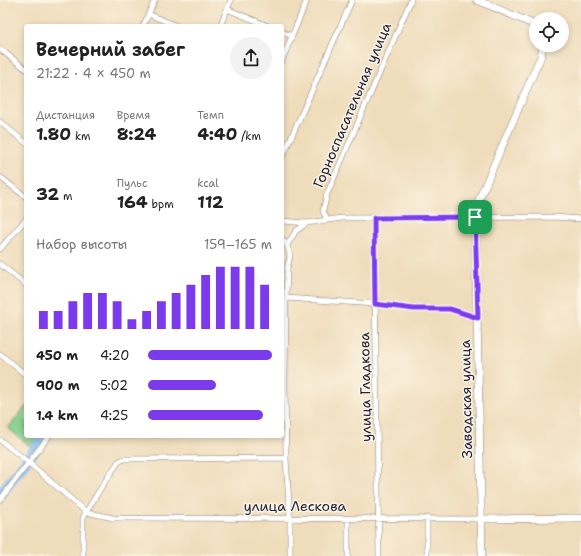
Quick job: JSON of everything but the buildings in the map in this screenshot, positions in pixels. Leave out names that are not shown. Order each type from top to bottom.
[{"type":"street","points":[[144,24],[155,0]]},
{"type":"street","points":[[221,24],[231,0]]},
{"type":"street","points":[[284,55],[307,0]]},
{"type":"street","points":[[284,153],[352,0]]},
{"type":"street","name":"Горноспасательная улица","points":[[327,220],[323,211],[327,194],[411,0]]},
{"type":"street","points":[[477,0],[529,22]]},
{"type":"street","points":[[227,8],[263,24]]},
{"type":"street","points":[[148,14],[172,24]]},
{"type":"street","points":[[284,33],[292,36]]},
{"type":"street","points":[[0,49],[24,67]]},
{"type":"street","name":"Заводская улица","points":[[482,556],[475,217],[478,202],[542,56],[542,52]]},
{"type":"street","points":[[0,122],[24,141]]},
{"type":"street","points":[[0,177],[24,195]]},
{"type":"street","points":[[284,221],[307,222],[342,218],[475,217],[554,217],[581,219]]},
{"type":"street","name":"улица Гладкова","points":[[374,218],[379,556]]},
{"type":"street","points":[[0,249],[24,221]]},
{"type":"street","points":[[287,245],[296,231],[307,222]]},
{"type":"street","points":[[284,241],[287,245],[290,256],[287,269],[284,365],[284,425],[290,518],[290,556]]},
{"type":"street","points":[[0,264],[24,283]]},
{"type":"street","points":[[286,298],[375,304],[414,309],[450,309],[478,318]]},
{"type":"street","points":[[0,354],[24,373]]},
{"type":"street","points":[[0,500],[47,438]]},
{"type":"street","name":"улица Лескова","points":[[0,440],[86,512],[113,518],[581,518]]},
{"type":"street","points":[[83,556],[84,518],[86,512],[119,461],[125,459],[286,458]]},
{"type":"street","points":[[427,518],[427,556]]},
{"type":"street","points":[[348,519],[348,556]]},
{"type":"green space","points":[[24,408],[24,438],[38,438],[31,447],[8,428]]},
{"type":"waterway","points":[[0,495],[43,438]]},
{"type":"route","points":[[475,217],[478,318],[450,309],[414,309],[375,304],[374,218],[475,217]]}]
